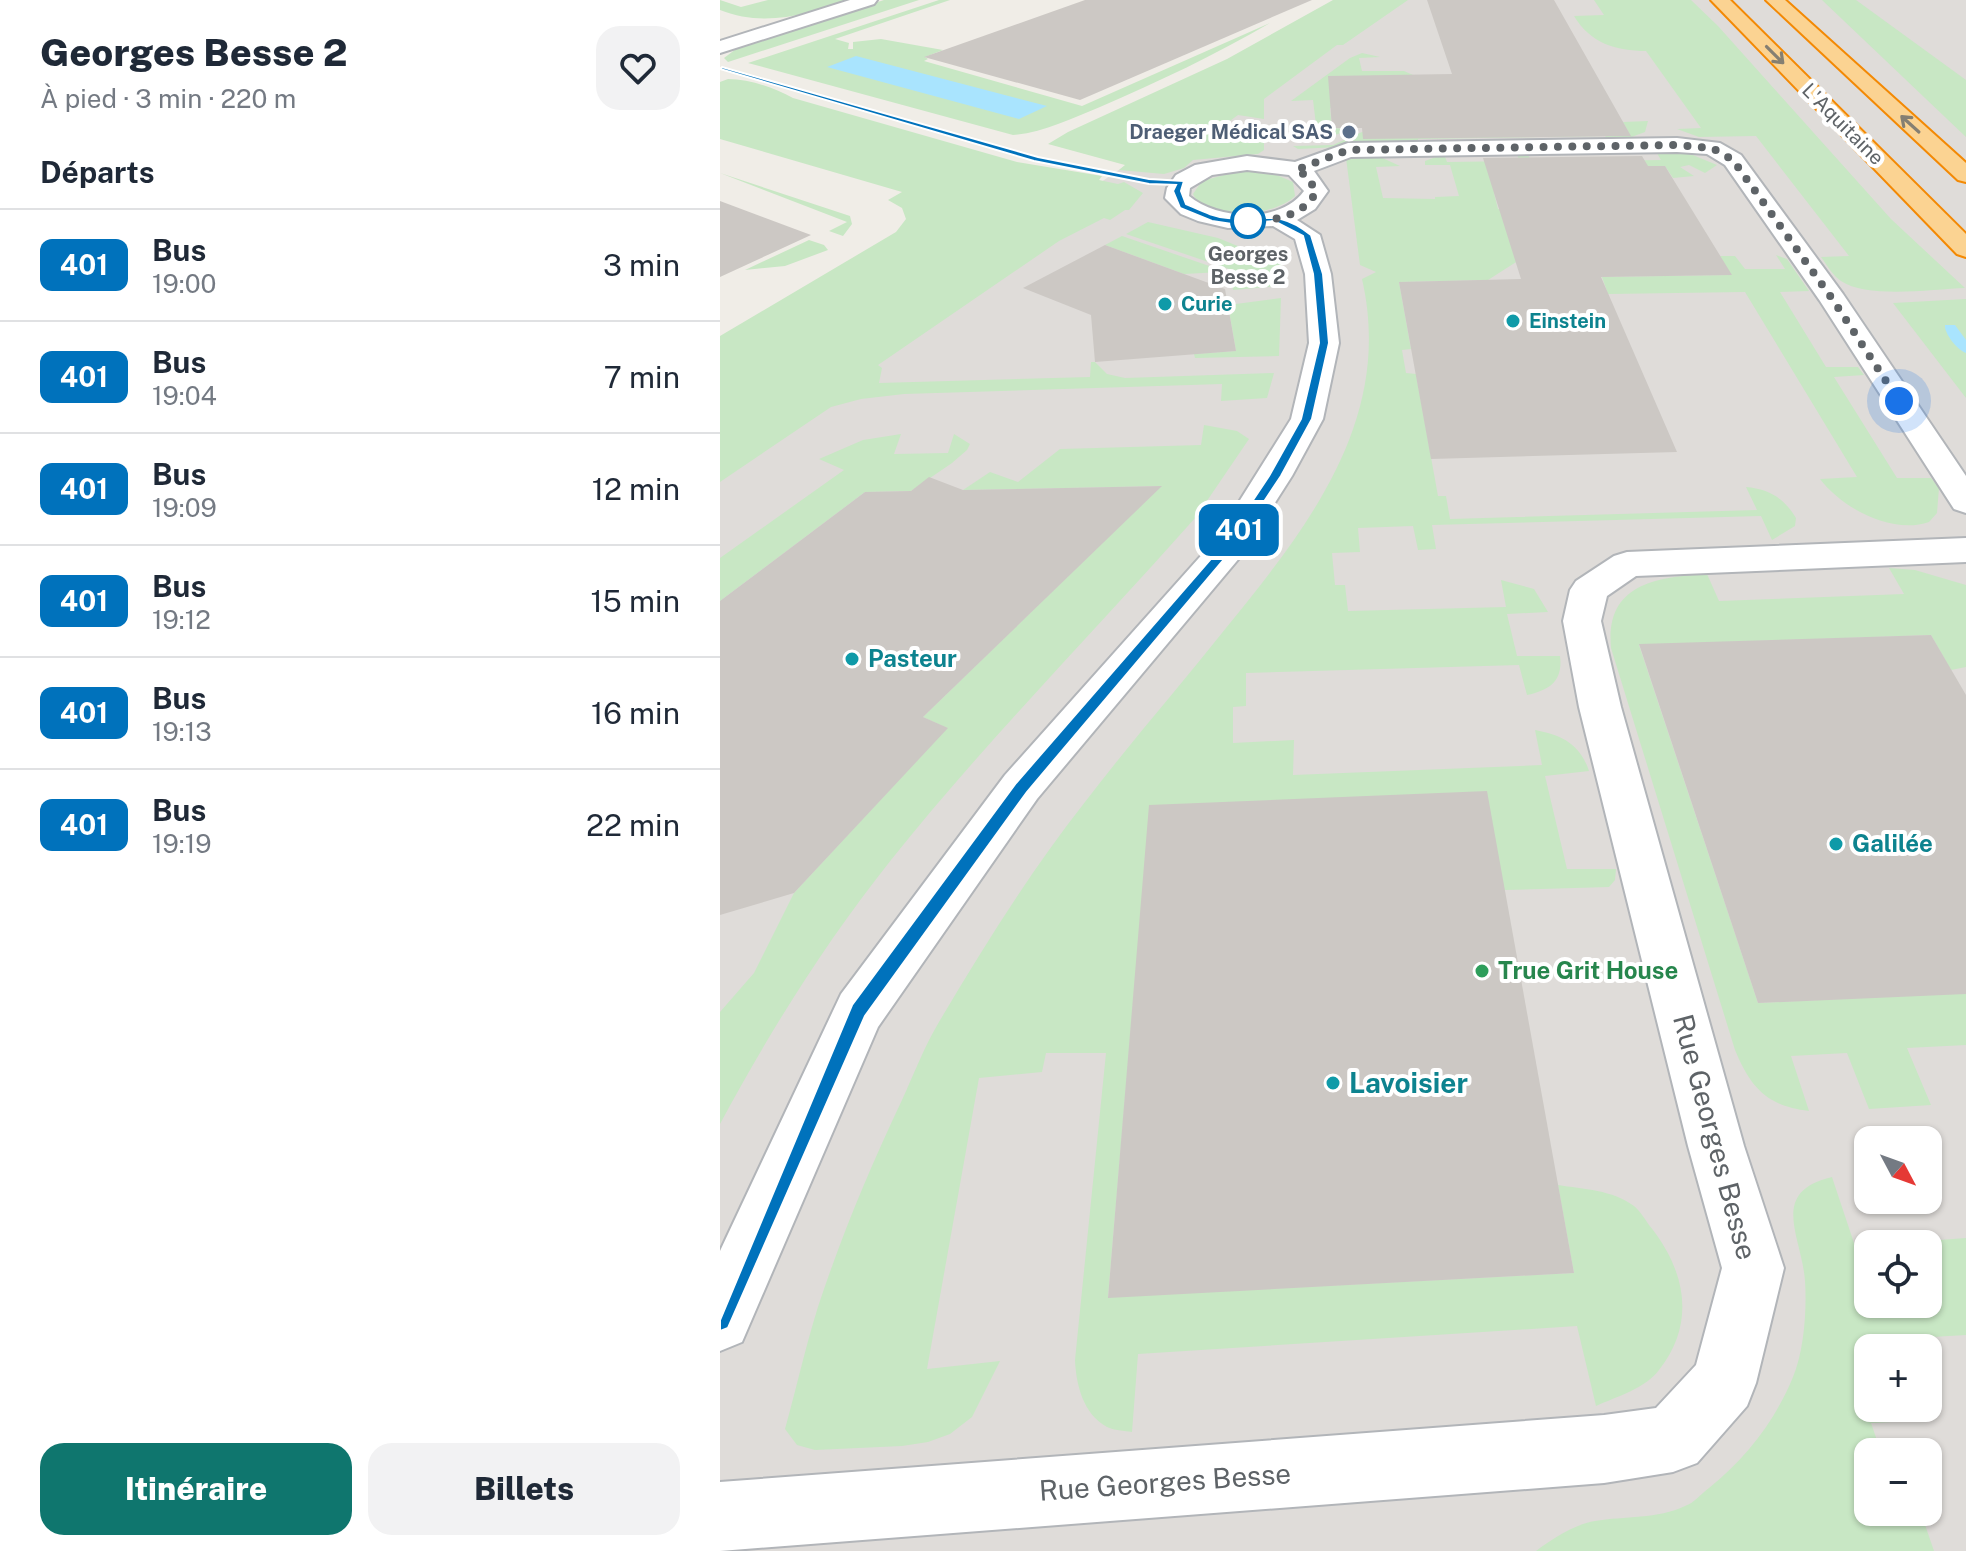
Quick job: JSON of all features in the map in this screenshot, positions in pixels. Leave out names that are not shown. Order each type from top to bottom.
[{"type":"highway","name":"L'Aquitaine","points":[[1720,0],[1966,249]]},
{"type":"highway","name":"L'Aquitaine","points":[[1775,0],[1966,175]]},
{"type":"street","points":[[720,47],[868,0]]},
{"type":"street","points":[[1296,170],[1348,150],[1677,145],[1712,148],[1733,160],[1833,300],[1966,502]]},
{"type":"street","points":[[1268,164],[1296,170],[1314,183],[1316,191],[1313,199],[1292,213],[1276,218],[1212,219],[1183,206],[1177,191],[1192,175],[1227,165],[1268,164]]},
{"type":"street","points":[[720,1320],[859,1011],[1021,787],[1228,548],[1275,476],[1307,419],[1324,343],[1318,274],[1307,235],[1276,218]]},
{"type":"street","name":"Rue Georges Besse","points":[[720,1517],[1604,1449],[1673,1439],[1724,1383],[1753,1268],[1716,1146],[1600,707],[1582,621],[1589,590],[1627,564],[1966,550]]},
{"type":"shaded area","points":[[1369,0],[1966,0],[1966,1551],[720,1551],[720,441]]},
{"type":"green space","points":[[720,0],[741,7],[768,0],[851,0],[786,17],[753,18],[720,10]]},
{"type":"green space","points":[[884,0],[919,0],[728,62],[724,58],[740,46]]},
{"type":"green space","points":[[939,0],[950,0],[835,39],[849,43],[848,49],[853,49],[853,42],[881,39],[943,50],[925,57],[928,59],[924,61],[1082,106],[1270,23],[1186,68],[1100,107],[1046,128],[1013,135],[748,63]]},
{"type":"green space","points":[[1333,0],[1408,0],[1343,45],[1337,45],[1264,99],[1264,119],[1238,115],[1219,129],[1264,138],[1264,150],[1258,154],[1193,160],[1184,168],[1164,174],[1119,170],[1125,165],[1048,144],[1227,59]]},
{"type":"green space","points":[[1594,0],[1691,0],[1718,26],[1891,219],[1965,288],[1867,290],[1838,279],[1821,257],[1849,256],[1756,136],[1699,137],[1677,129],[1701,128],[1646,51],[1605,44],[1588,33],[1574,16],[1604,15]]},
{"type":"green space","points":[[1822,0],[1856,0],[1966,80],[1966,137]]},
{"type":"green space","points":[[1362,53],[1380,57],[1359,58],[1362,71],[1404,71],[1413,75],[1330,108],[1332,128],[1350,129],[1326,139],[1293,139],[1292,127],[1316,125],[1313,100],[1291,101],[1350,58]]},
{"type":"green space","points":[[728,79],[762,85],[793,98],[1017,162],[1102,176],[1099,180],[1118,184],[1124,182],[1143,193],[1129,210],[1110,220],[1104,218],[1059,241],[878,365],[882,368],[879,383],[1090,377],[1091,362],[1095,362],[1107,374],[1125,378],[1274,373],[1267,398],[1221,401],[1222,384],[904,394],[861,399],[831,407],[720,482],[720,336],[896,232],[906,219],[902,208],[888,200],[902,192],[720,139],[720,82]]},
{"type":"green space","points":[[1648,121],[1645,132],[1626,139],[1608,139],[1605,136],[1418,139],[1419,143],[1298,149],[1293,146],[1333,145],[1362,132],[1628,131],[1623,122]]},
{"type":"green space","points":[[1655,150],[1688,153],[1717,165],[1705,173],[1689,165],[1680,167],[1694,176],[1673,178],[1665,166],[1493,170],[1498,209],[1507,209],[1524,257],[1488,280],[1399,282],[1411,349],[1402,350],[1406,373],[1416,374],[1438,496],[1446,496],[1450,519],[1757,510],[1746,487],[1769,492],[1781,500],[1796,518],[1795,526],[1772,540],[1761,516],[1432,525],[1436,549],[1418,550],[1413,526],[1358,528],[1360,552],[1332,553],[1335,585],[1345,585],[1348,611],[1506,607],[1501,580],[1534,589],[1548,612],[1507,614],[1517,656],[1560,656],[1557,678],[1548,687],[1527,695],[1519,665],[1246,673],[1246,706],[1233,707],[1233,743],[1294,740],[1293,775],[1542,765],[1535,730],[1554,735],[1575,747],[1589,771],[1545,776],[1567,869],[1616,869],[1615,880],[1609,887],[1505,890],[1135,981],[1108,1297],[1574,1273],[1558,1185],[1607,1193],[1626,1201],[1642,1215],[1661,1242],[1671,1259],[1682,1296],[1679,1333],[1671,1352],[1659,1370],[1639,1387],[1596,1406],[1577,1326],[1138,1354],[1132,1432],[1107,1427],[1092,1414],[1082,1398],[1075,1360],[1106,1053],[1046,1053],[1042,1072],[979,1078],[927,1369],[1000,1361],[972,1417],[950,1434],[928,1442],[815,1450],[797,1445],[785,1429],[818,1306],[860,1193],[934,1031],[990,937],[1045,855],[1287,550],[1337,467],[1355,424],[1366,378],[1369,330],[1362,279],[1376,272],[1360,265],[1346,158],[1378,156],[1400,166],[1376,167],[1383,198],[1435,199],[1459,196],[1450,165],[1425,165],[1425,161],[1444,154],[1447,162],[1519,161],[1517,153],[1527,153],[1532,162],[1661,160]]},
{"type":"green space","points":[[1242,170],[1272,173],[1293,182],[1295,196],[1273,208],[1242,214],[1212,210],[1201,204],[1193,194],[1202,181]]},
{"type":"green space","points":[[720,173],[850,216],[852,224],[843,236],[829,231],[847,222]]},
{"type":"green space","points":[[1148,222],[1218,238],[1282,264],[1280,286],[1233,290],[1229,269],[1126,234]]},
{"type":"green space","points":[[1122,236],[1221,272],[1184,274],[1105,245]]},
{"type":"green space","points":[[809,240],[824,245],[828,250],[785,266],[745,270]]},
{"type":"green space","points":[[1776,255],[1787,259],[1809,291],[1780,292],[1826,367],[1858,367],[1864,375],[1834,377],[1897,478],[1931,478],[1939,488],[1937,513],[1929,522],[1899,525],[1884,522],[1854,509],[1820,479],[1857,477],[1745,292],[1608,294],[1602,277],[1731,275],[1720,256],[1735,256],[1745,269],[1785,269]]},
{"type":"green space","points":[[1281,298],[1279,356],[1195,358],[1194,354],[1236,351],[1228,305]]},
{"type":"green space","points":[[1966,299],[1966,398],[1893,303]]},
{"type":"green space","points":[[1204,425],[1237,431],[1249,439],[1196,517],[965,772],[867,891],[800,988],[720,1124],[720,1012],[754,973],[794,893],[947,728],[923,717],[1161,486],[963,490],[990,472],[1018,482],[1060,449],[1201,445]]},
{"type":"green space","points":[[901,434],[894,454],[948,453],[954,434],[970,444],[952,463],[911,491],[865,492],[720,601],[720,558],[844,470],[819,459],[863,440]]},
{"type":"green space","points":[[1889,568],[1915,570],[1966,585],[1966,667],[1951,670],[1931,635],[1639,645],[1758,1003],[1966,993],[1966,1045],[1907,1048],[1931,1105],[1869,1109],[1847,1053],[1791,1056],[1809,1111],[1794,1109],[1771,1100],[1754,1085],[1735,1050],[1611,648],[1611,627],[1616,610],[1625,597],[1638,588],[1670,578],[1707,574],[1719,601],[1904,594]]},
{"type":"green space","points":[[1832,1177],[1854,1243],[1854,1318],[1942,1318],[1942,1240],[1966,1238],[1966,1335],[1854,1334],[1854,1422],[1892,1422],[1871,1423],[1876,1438],[1854,1438],[1854,1526],[1925,1526],[1934,1551],[1536,1551],[1580,1525],[1664,1513],[1688,1505],[1722,1476],[1758,1438],[1786,1393],[1797,1367],[1805,1317],[1805,1281],[1793,1218],[1800,1193],[1812,1184]]},
{"type":"water","points":[[856,56],[1047,106],[1019,119],[827,67]]},
{"type":"building","points":[[1085,0],[1312,0],[1080,100],[924,57]]},
{"type":"building","points":[[1427,0],[1554,0],[1631,136],[1363,139],[1362,128],[1332,128],[1328,76],[1452,74]]},
{"type":"building","name":"Einstein","points":[[1642,156],[1648,166],[1665,166],[1732,275],[1601,277],[1677,452],[1431,459],[1399,282],[1521,279],[1483,158]]},
{"type":"building","points":[[720,201],[811,235],[720,277]]},
{"type":"building","name":"Curie","points":[[1105,245],[1225,289],[1236,351],[1095,362],[1091,315],[1023,288]]},
{"type":"building","name":"Pasteur","points":[[929,477],[963,490],[1162,486],[923,717],[948,728],[794,893],[720,915],[720,601],[865,492],[911,491]]},
{"type":"building","name":"Galilée","points":[[1931,635],[1966,695],[1966,994],[1758,1003],[1639,644]]},
{"type":"building","name":"Lavoisier","points":[[1487,791],[1574,1273],[1108,1298],[1149,805]]},
{"type":"waterway","points":[[1950,328],[1966,349]]},
{"type":"bus line","name":"401","points":[[720,69],[1037,159],[1149,181],[1181,183],[1177,198],[1183,206],[1212,219],[1254,221],[1276,218],[1307,235],[1318,274],[1324,343],[1307,419],[1275,476],[1228,548],[1021,787],[859,1011],[720,1320]]},
{"type":"place","name":"Draeger Médical SAS","points":[[1349,132]]},
{"type":"place","name":"Georges Besse 2","points":[[1248,221]]},
{"type":"place","name":"Curie","points":[[1165,304]]},
{"type":"place","name":"Einstein","points":[[1513,321]]},
{"type":"place","name":"Pasteur","points":[[852,659]]},
{"type":"place","name":"Galilée","points":[[1836,844]]},
{"type":"place","name":"True Grit House","points":[[1482,971]]},
{"type":"place","name":"Lavoisier","points":[[1333,1083]]},
{"type":"route","points":[[1248,221],[1276,218],[1305,207],[1316,191],[1314,183],[1296,170],[1348,150],[1677,145],[1712,148],[1733,160],[1833,300],[1899,401]]}]
